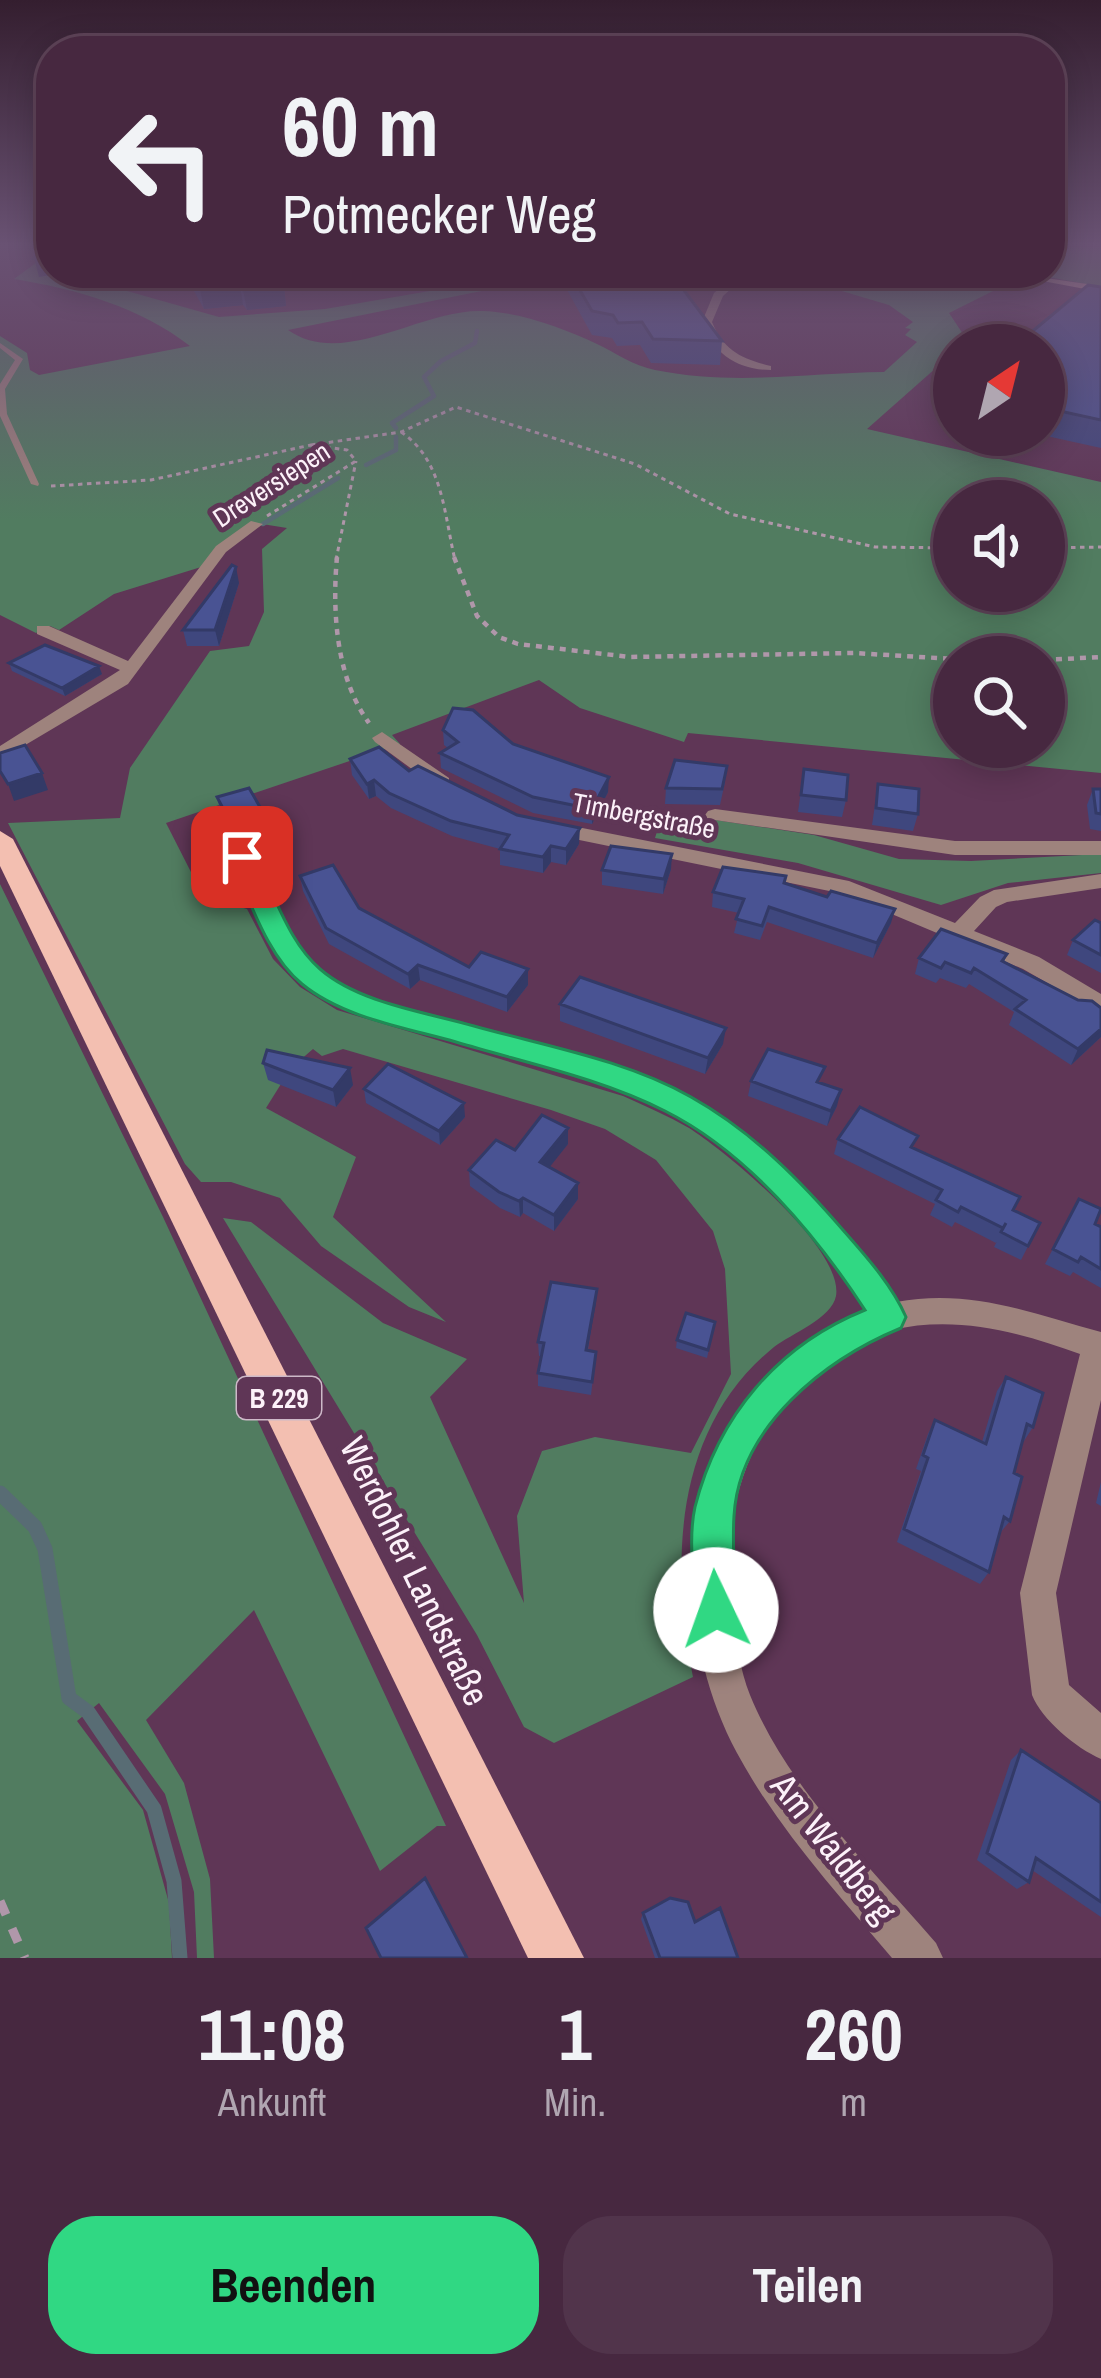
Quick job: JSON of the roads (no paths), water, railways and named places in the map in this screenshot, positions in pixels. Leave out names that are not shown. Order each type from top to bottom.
[{"type":"main road","name":"Werdohler Landstraße","points":[[0,838],[557,1958]]},
{"type":"street","points":[[715,338],[730,358],[767,368]]},
{"type":"street","name":"Dreversiepen","points":[[0,754],[122,680],[221,549],[256,524]]},
{"type":"street","points":[[43,630],[130,668]]},
{"type":"street","points":[[382,738],[466,795]]},
{"type":"street","name":"Timbergstraße","points":[[716,815],[955,848],[1101,848]]},
{"type":"street","name":"Timbergstraße","points":[[526,822],[849,888],[1031,963],[1101,1005]]},
{"type":"street","points":[[242,857],[288,950],[312,978],[368,1006],[613,1077],[679,1104],[744,1149],[785,1185],[864,1279],[889,1317]]},
{"type":"street","points":[[961,931],[988,902],[1002,895],[1101,880]]},
{"type":"street","name":"Am Waldberg","points":[[921,1958],[788,1798],[732,1701],[712,1580],[714,1511],[739,1438],[795,1370],[843,1335],[889,1317],[987,1311],[1100,1346],[1038,1593],[1051,1695],[1101,1739]]},
{"type":"lane","points":[[0,345],[19,359],[2,389],[3,414],[35,484]]},
{"type":"waterway","points":[[396,428],[392,423],[434,396],[424,377],[476,338]]},
{"type":"waterway","points":[[366,465],[396,450],[396,437]]},
{"type":"waterway","points":[[263,524],[338,478]]},
{"type":"waterway","points":[[0,1493],[35,1527],[45,1549],[69,1698],[88,1712],[154,1809],[174,1881],[180,1958]]}]
